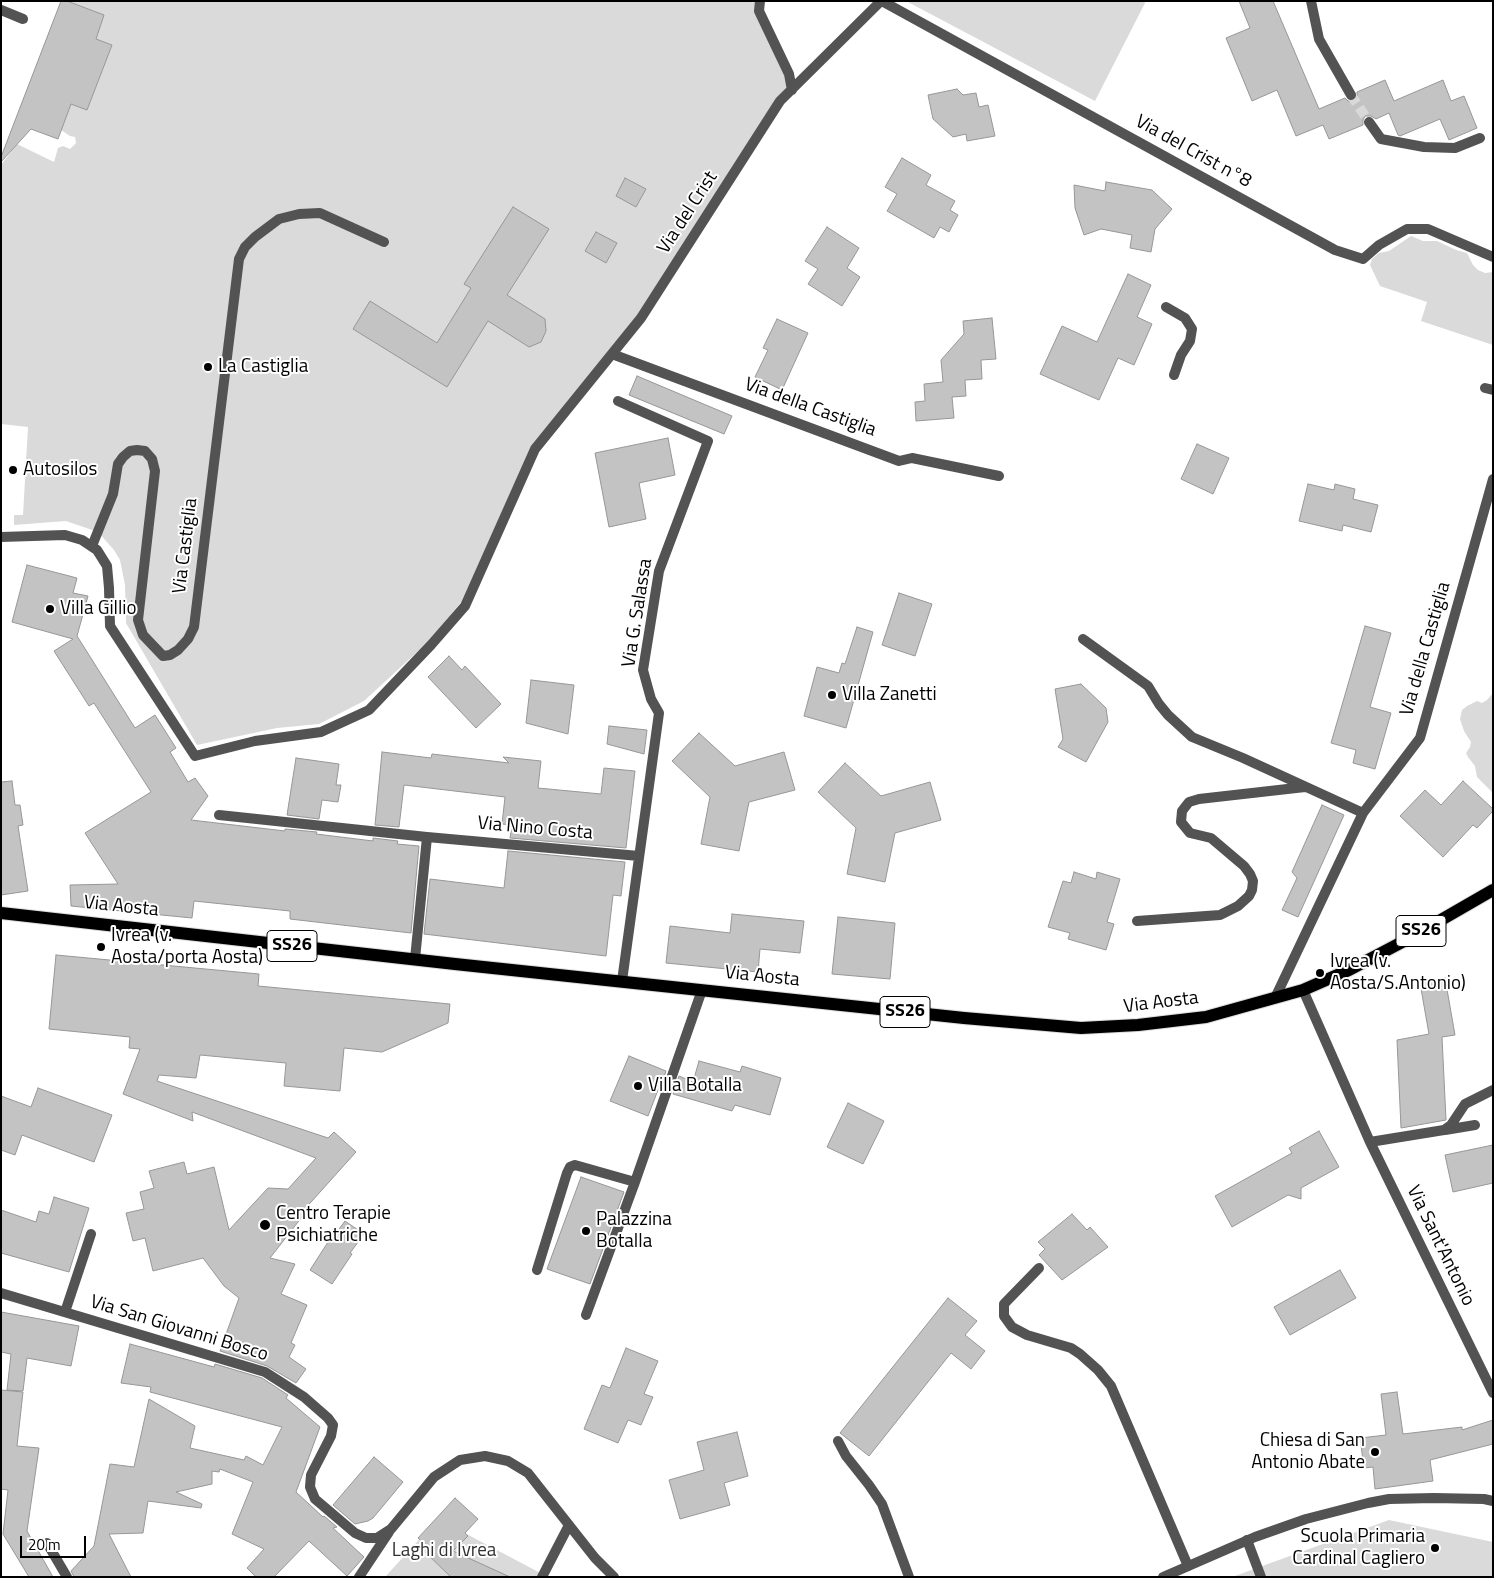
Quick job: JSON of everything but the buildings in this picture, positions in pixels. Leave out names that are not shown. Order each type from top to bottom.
[{"type":"main road","name":"Via Aosta","points":[[1,913],[964,1018],[1080,1028],[1146,1025],[1197,1018],[1303,990],[1349,970],[1408,939],[1493,890]]},
{"type":"street","points":[[760,1],[759,11],[788,74],[792,90]]},
{"type":"street","name":"Via del Crist","points":[[612,354],[641,318],[780,101],[882,1]]},
{"type":"street","name":"Via del Crist n°8","points":[[882,1],[1335,250],[1363,259],[1379,245],[1407,229],[1428,229],[1493,257]]},
{"type":"street","points":[[1311,1],[1319,39],[1351,95]]},
{"type":"street","points":[[1,10],[23,19]]},
{"type":"street","points":[[1369,122],[1381,139],[1424,147],[1454,148],[1480,138]]},
{"type":"street","name":"Via Castiglia","points":[[92,546],[114,494],[118,464],[130,451],[145,451],[152,460],[155,471],[138,620],[143,635],[163,656],[170,655],[178,650],[188,639],[194,627],[240,259],[245,247],[279,219],[320,213],[384,242]]},
{"type":"street","points":[[1166,307],[1185,318],[1192,329],[1190,341],[1181,355],[1174,375]]},
{"type":"street","points":[[1,537],[65,535],[82,540],[97,550],[107,566],[110,588],[110,626],[195,756],[255,741],[321,732],[369,710],[465,606],[535,449],[612,354]]},
{"type":"street","name":"Via della Castiglia","points":[[612,354],[899,461],[912,458],[999,476]]},
{"type":"street","name":"Via G. Salassa","points":[[618,402],[708,442],[659,570],[643,670],[651,699],[659,713],[622,981]]},
{"type":"street","name":"Via della Castiglia","points":[[1275,998],[1363,813],[1420,738],[1493,479]]},
{"type":"street","points":[[1083,639],[1148,686],[1158,704],[1192,737],[1363,813]]},
{"type":"street","points":[[1137,921],[1220,915],[1238,906],[1249,896],[1252,890],[1253,881],[1244,866],[1211,838],[1190,833],[1181,822],[1182,812],[1189,802],[1200,799],[1306,787]]},
{"type":"street","name":"Via Nino Costa","points":[[220,815],[427,837],[639,856]]},
{"type":"street","points":[[415,959],[427,837]]},
{"type":"street","points":[[586,1315],[702,990]]},
{"type":"street","name":"Via Sant'Antonio","points":[[1303,990],[1370,1142],[1493,1393]]},
{"type":"street","points":[[1444,1130],[1451,1125],[1465,1104],[1493,1090]]},
{"type":"street","points":[[1370,1142],[1475,1125]]},
{"type":"street","points":[[537,1270],[570,1167],[575,1165],[635,1182]]},
{"type":"street","points":[[65,1312],[91,1234]]},
{"type":"street","points":[[1039,1268],[1004,1304],[1004,1316],[1012,1328],[1027,1335],[1071,1348],[1098,1370],[1111,1386],[1188,1566]]},
{"type":"street","name":"Via San Giovanni Bosco","points":[[1,1293],[265,1372],[304,1397],[328,1418],[333,1425],[331,1436],[311,1475],[310,1487],[315,1499],[355,1533],[366,1538],[377,1538],[391,1529],[434,1477],[460,1460],[485,1456],[508,1461],[528,1472],[595,1558],[614,1577]]},
{"type":"street","points":[[838,1441],[846,1456],[882,1504],[909,1577]]},
{"type":"street","points":[[1164,1577],[1247,1540],[1306,1519],[1389,1499],[1434,1498],[1484,1499],[1493,1501]]},
{"type":"street","points":[[542,1577],[568,1525]]},
{"type":"street","points":[[359,1577],[391,1529]]},
{"type":"street","points":[[1247,1540],[1261,1577]]},
{"type":"street","points":[[46,1544],[67,1577]]},
{"type":"green space","name":"La Castiglia","points":[[67,1],[755,1],[755,7],[786,76],[789,89],[638,316],[531,448],[461,602],[428,642],[364,701],[319,724],[277,728],[197,745],[126,623],[125,585],[120,560],[114,550],[98,532],[66,521],[14,525],[14,515],[23,515],[28,427],[1,424],[1,165],[17,144],[54,162],[58,148],[63,146],[70,149],[76,143],[75,137],[61,130],[71,104],[87,110],[112,45],[96,39],[104,15]]},
{"type":"green space","points":[[906,1],[1146,1],[1095,101]]},
{"type":"green space","points":[[1411,236],[1423,241],[1437,241],[1467,253],[1478,270],[1485,273],[1493,272],[1493,345],[1421,321],[1427,302],[1380,286],[1370,265],[1372,259],[1379,253],[1389,251]]},
{"type":"green space","points":[[1493,693],[1493,793],[1477,777],[1475,766],[1466,753],[1471,742],[1464,731],[1460,719],[1462,710],[1467,706],[1477,701],[1482,703]]},
{"type":"green space","name":"Laghi di Ivrea","points":[[438,1519],[548,1577],[385,1577]]},
{"type":"green space","points":[[1389,1520],[1493,1542],[1493,1577],[1232,1577]]},
{"type":"tunnel","points":[[1351,95],[1369,122]]},
{"type":"place","name":"La Castiglia","points":[[208,367]]},
{"type":"place","name":"Autosilos","points":[[13,470]]},
{"type":"place","name":"Villa Gillio","points":[[50,609]]},
{"type":"place","name":"Villa Zanetti","points":[[832,695]]},
{"type":"place","name":"Ivrea (v. Aosta/porta Aosta)","points":[[101,947]]},
{"type":"place","name":"Ivrea (v. Aosta/S.Antonio)","points":[[1320,973]]},
{"type":"place","name":"Villa Botalla","points":[[638,1086]]},
{"type":"place","name":"Centro Terapie Psichiatriche","points":[[265,1225]]},
{"type":"place","name":"Palazzina Botalla","points":[[586,1231]]},
{"type":"place","name":"Chiesa di San Antonio Abate","points":[[1375,1452]]},
{"type":"place","name":"Scuola Primaria Cardinal Cagliero","points":[[1435,1548]]}]
